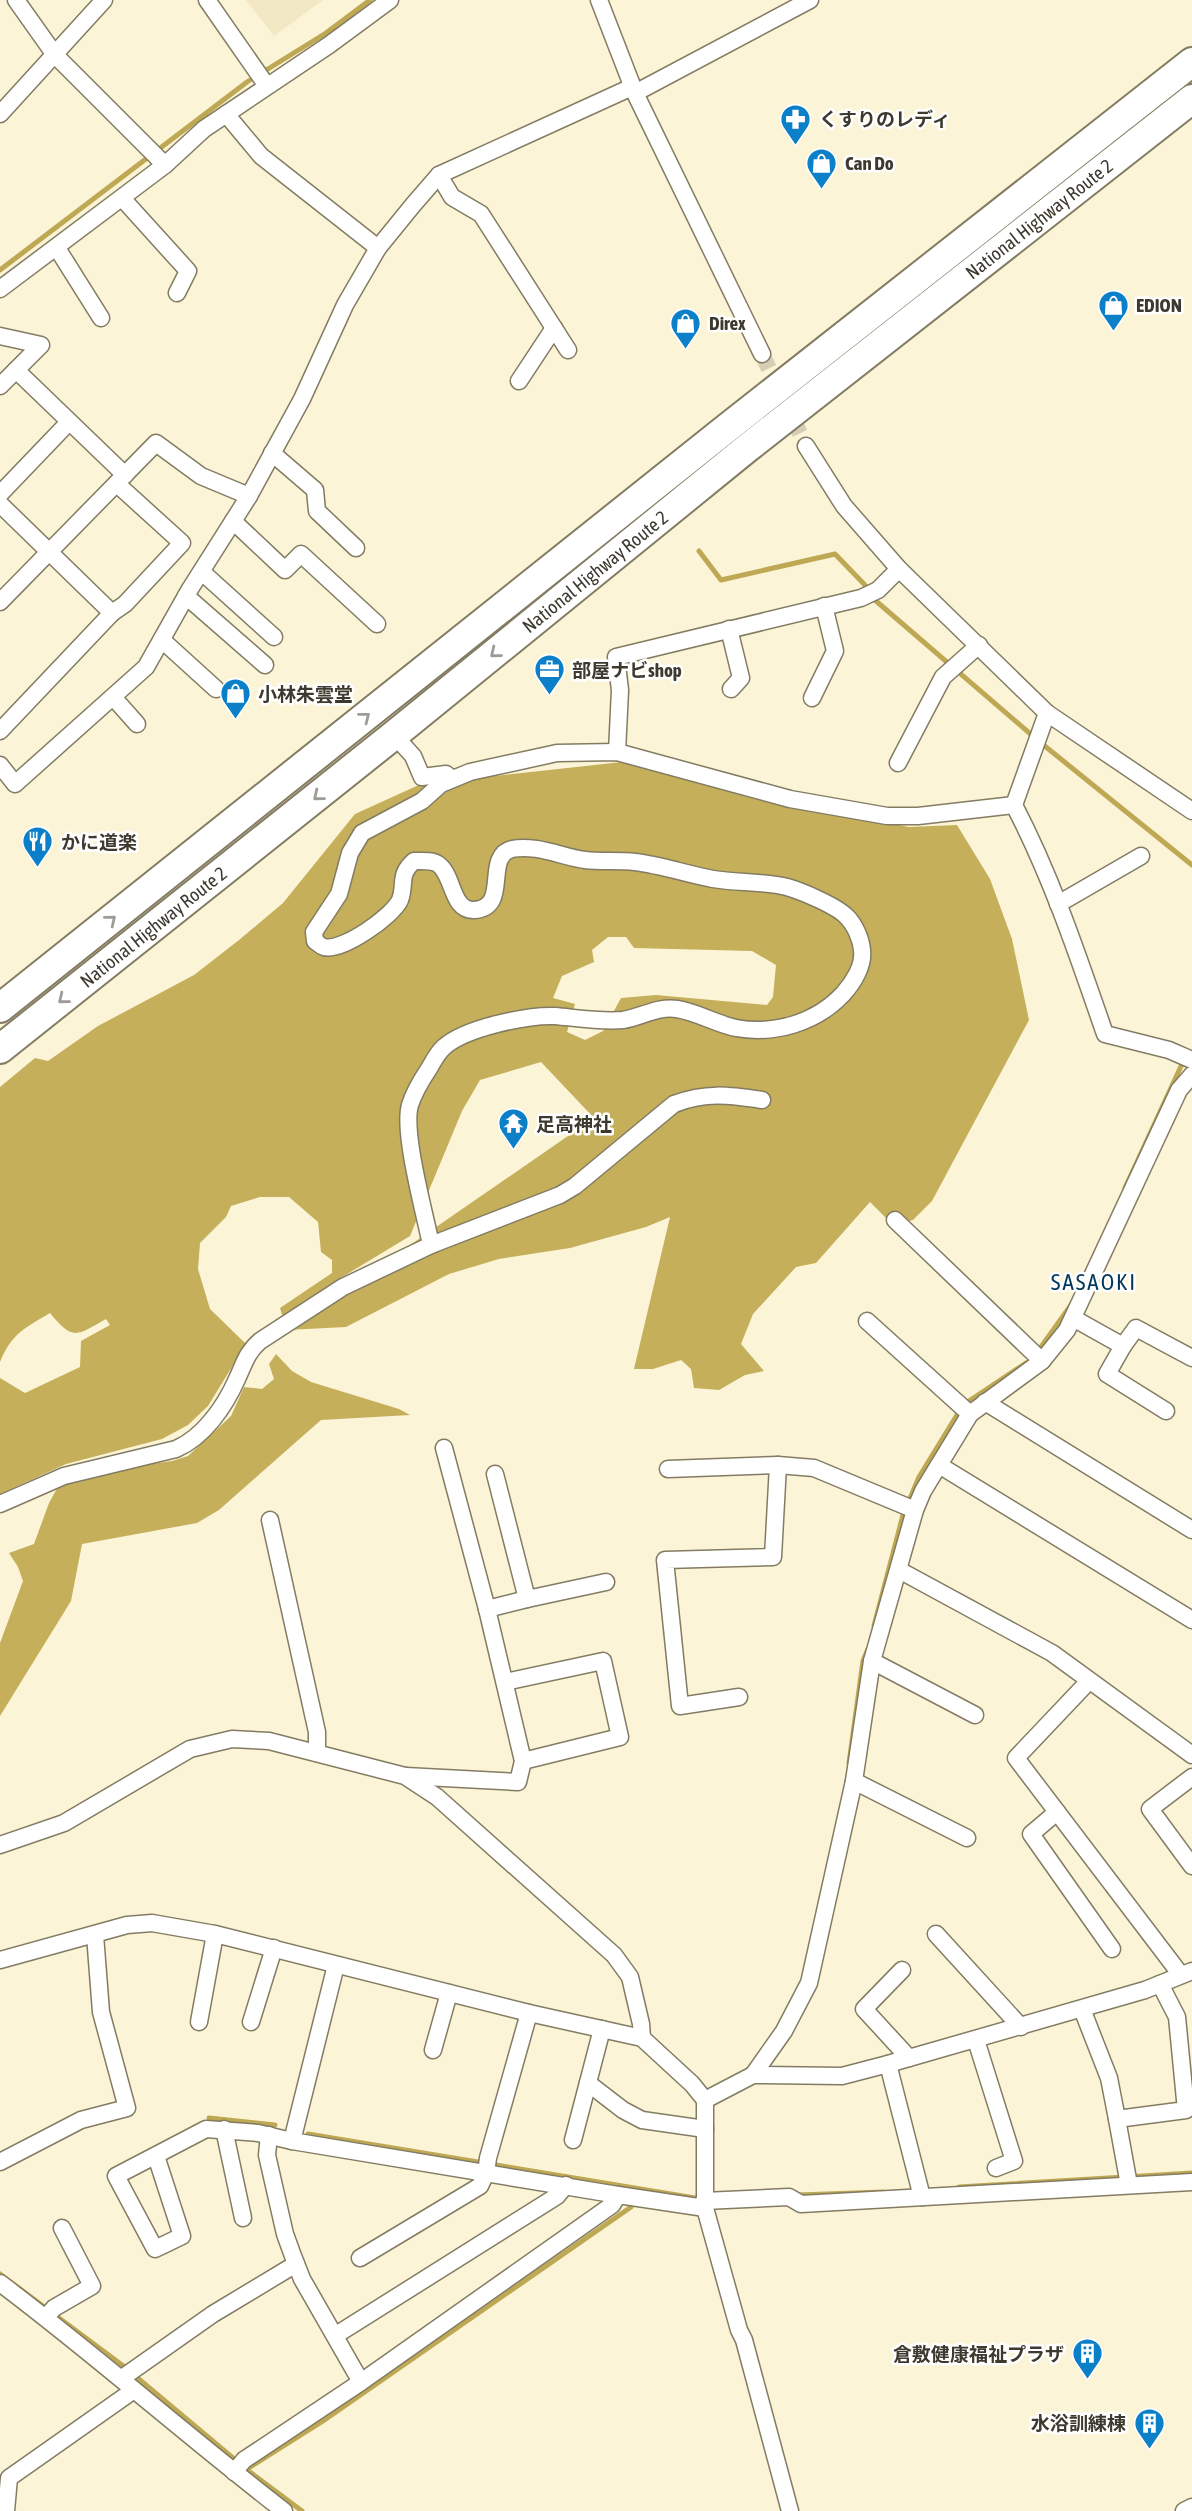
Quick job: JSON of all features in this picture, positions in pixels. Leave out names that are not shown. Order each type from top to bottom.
[{"type":"highway","points":[[486,622],[690,439],[1192,40]]},
{"type":"highway","name":"National Highway Route 2","points":[[0,1008],[1192,62]]},
{"type":"highway","name":"National Highway Route 2","points":[[0,1049],[662,517],[1192,99]]},
{"type":"highway","points":[[662,517],[702,504],[758,463],[966,301],[1192,118]]},
{"type":"street","points":[[16,0],[55,55],[165,165]]},
{"type":"street","points":[[0,114],[104,0]]},
{"type":"street","points":[[207,0],[267,86]]},
{"type":"street","points":[[0,289],[165,165],[204,129],[329,46],[390,0]]},
{"type":"street","points":[[599,0],[634,90],[762,354]]},
{"type":"street","points":[[0,765],[15,784],[146,667],[186,596],[249,496],[302,400],[345,305],[378,248],[439,175],[634,90],[810,0]]},
{"type":"street","points":[[226,114],[261,156],[378,248]]},
{"type":"street","points":[[439,175],[452,197],[481,214],[568,350]]},
{"type":"street","points":[[122,198],[188,271],[177,293]]},
{"type":"street","points":[[57,248],[101,318]]},
{"type":"street","points":[[519,381],[554,328]]},
{"type":"street","points":[[0,337],[40,345],[0,386]]},
{"type":"street","points":[[0,731],[182,543],[69,422],[16,370]]},
{"type":"street","points":[[0,494],[69,422]]},
{"type":"street","points":[[0,602],[156,443],[201,475],[249,496]]},
{"type":"street","points":[[807,446],[844,506],[899,569],[1047,713],[1192,811]]},
{"type":"street","points":[[272,453],[315,490],[317,511],[356,548]]},
{"type":"street","points":[[0,504],[112,613]]},
{"type":"street","points":[[233,521],[285,570],[301,554],[377,624]]},
{"type":"street","points":[[617,752],[620,691],[616,657],[871,593],[899,569]]},
{"type":"street","points":[[202,572],[274,637]]},
{"type":"street","points":[[186,596],[265,665]]},
{"type":"street","points":[[812,698],[835,651],[824,606]]},
{"type":"street","points":[[729,629],[741,678],[731,689]]},
{"type":"street","points":[[162,640],[216,689]]},
{"type":"street","points":[[898,763],[943,677],[979,645]]},
{"type":"street","points":[[113,697],[137,724]]},
{"type":"street","points":[[1047,713],[1014,805],[1034,843],[1105,1034],[1169,1050],[1192,1060]]},
{"type":"street","points":[[394,735],[413,755],[422,777],[446,774],[452,779]]},
{"type":"street","points":[[431,1245],[408,1129],[410,1107],[421,1081],[440,1050],[453,1040],[465,1033],[536,1017],[623,1020],[664,1008],[678,1009],[735,1028],[764,1030],[787,1026],[809,1020],[829,1008],[846,991],[860,969],[862,952],[856,931],[846,915],[788,887],[712,878],[632,861],[588,860],[529,849],[512,849],[503,854],[498,862],[495,893],[481,909],[469,911],[461,906],[439,864],[414,861],[406,869],[401,883],[400,899],[391,913],[339,946],[324,947],[315,941],[314,932],[339,894],[350,853],[362,833],[422,801],[441,784],[452,779],[470,772],[557,753],[617,752],[790,799],[887,816],[918,816],[1014,805]]},
{"type":"street","points":[[1058,904],[1141,856]]},
{"type":"street","points":[[705,2100],[753,2075],[784,2031],[809,1983],[854,1781],[872,1661],[899,1570],[909,1508],[939,1465],[965,1410],[985,1402],[1038,1356],[1050,1353],[1073,1318],[1179,1090],[1192,1075]]},
{"type":"street","points":[[1179,1090],[1192,1101]]},
{"type":"street","points":[[0,1504],[64,1476],[189,1444],[227,1400],[252,1348],[343,1287],[431,1245],[560,1195],[575,1186],[674,1104],[690,1098],[718,1094],[762,1100]]},
{"type":"street","points":[[895,1220],[1038,1356]]},
{"type":"street","points":[[1073,1318],[1123,1346]]},
{"type":"street","points":[[867,1321],[965,1410]]},
{"type":"street","points":[[1166,1411],[1107,1374],[1136,1328],[1192,1358]]},
{"type":"street","points":[[985,1402],[1192,1529]]},
{"type":"street","points":[[0,1845],[64,1823],[190,1749],[232,1739],[269,1741],[405,1776],[518,1782],[523,1761],[487,1609],[444,1448]]},
{"type":"street","points":[[668,1469],[778,1465],[814,1468],[909,1508]]},
{"type":"street","points":[[739,1697],[680,1706],[665,1560],[773,1557],[778,1465]]},
{"type":"street","points":[[939,1465],[1192,1620]]},
{"type":"street","points":[[495,1474],[527,1599]]},
{"type":"street","points":[[270,1520],[317,1732],[317,1753]]},
{"type":"street","points":[[899,1570],[1052,1653],[1192,1755]]},
{"type":"street","points":[[487,1609],[606,1582]]},
{"type":"street","points":[[505,1682],[603,1661],[620,1737],[523,1761]]},
{"type":"street","points":[[872,1661],[975,1716]]},
{"type":"street","points":[[753,2075],[842,2076],[1082,2009],[1186,1973],[1016,1758],[1089,1681]]},
{"type":"street","points":[[405,1776],[437,1797],[614,1955],[630,1977],[642,2038]]},
{"type":"street","points":[[1192,1777],[1150,1809],[1192,1866]]},
{"type":"street","points":[[854,1781],[967,1838]]},
{"type":"street","points":[[1057,1812],[1031,1834],[1112,1949]]},
{"type":"street","points":[[0,1960],[127,1925],[152,1923],[215,1934],[529,2013],[642,2038],[692,2084],[705,2100],[705,2204],[790,2511]]},
{"type":"street","points":[[199,2022],[215,1934]]},
{"type":"street","points":[[936,1934],[1021,2027]]},
{"type":"street","points":[[0,2162],[81,2120],[127,2108],[101,2012],[95,1935]]},
{"type":"street","points":[[251,2022],[274,1948]]},
{"type":"street","points":[[292,2141],[336,1965]]},
{"type":"street","points":[[902,1970],[864,2010],[909,2058]]},
{"type":"street","points":[[1117,2119],[1185,2110],[1177,2017],[1160,1984]]},
{"type":"street","points":[[433,2050],[449,1993]]},
{"type":"street","points":[[1082,2009],[1109,2078],[1128,2180]]},
{"type":"street","points":[[360,2258],[480,2186],[529,2013]]},
{"type":"street","points":[[573,2140],[602,2029]]},
{"type":"street","points":[[976,2040],[1014,2161],[996,2168]]},
{"type":"street","points":[[888,2064],[921,2192]]},
{"type":"street","points":[[588,2083],[623,2110],[642,2120],[705,2129]]},
{"type":"street","points":[[156,2157],[182,2236],[155,2249],[116,2176],[206,2129],[224,2129],[292,2141],[487,2165],[566,2185],[705,2204],[789,2197],[801,2204],[921,2192],[1128,2180],[1192,2182]]},
{"type":"street","points":[[224,2129],[243,2218]]},
{"type":"street","points":[[269,2135],[267,2155],[285,2234],[296,2264],[361,2382]]},
{"type":"street","points":[[336,2335],[557,2196],[566,2185]]},
{"type":"street","points":[[239,2466],[612,2205],[618,2194]]},
{"type":"street","points":[[49,2313],[92,2286],[62,2228]]},
{"type":"street","points":[[127,2373],[213,2314],[296,2264]]},
{"type":"street","points":[[0,2283],[49,2313],[127,2373],[134,2390],[239,2466],[284,2511]]},
{"type":"street","points":[[6,2511],[9,2478],[134,2390]]},
{"type":"street","points":[[1184,2511],[1192,2507]]},
{"type":"shaded area","points":[[246,0],[323,0],[274,36]]},
{"type":"shaded area","points":[[622,762],[782,801],[909,827],[957,825],[990,879],[1012,939],[1029,1020],[932,1201],[913,1220],[893,1225],[870,1202],[816,1263],[796,1267],[753,1314],[741,1344],[764,1371],[745,1375],[719,1390],[694,1388],[691,1369],[681,1360],[653,1369],[634,1369],[670,1217],[646,1227],[570,1248],[499,1259],[449,1274],[346,1327],[287,1330],[594,1118],[541,1062],[480,1080],[462,1111],[410,1236],[339,1279],[283,1318],[280,1308],[332,1273],[332,1260],[321,1252],[318,1222],[289,1197],[260,1197],[231,1206],[226,1217],[200,1243],[198,1269],[210,1309],[246,1344],[208,1406],[188,1425],[162,1439],[66,1464],[0,1494],[0,1378],[25,1393],[80,1367],[81,1341],[110,1325],[106,1319],[81,1332],[70,1332],[50,1313],[26,1327],[9,1344],[0,1362],[0,1087],[35,1058],[48,1061],[98,1026],[194,975],[283,903],[355,814],[421,784]],"holes":[[[608,937],[626,937],[634,948],[752,951],[776,965],[773,997],[767,1005],[656,995],[621,998],[603,1031],[585,1040],[567,1032],[575,1004],[553,998],[562,976],[594,962],[592,950]]]},
{"type":"shaded area","points":[[276,1354],[292,1371],[311,1382],[399,1409],[410,1415],[321,1420],[219,1510],[197,1523],[82,1544],[71,1601],[0,1716],[0,1643],[23,1581],[9,1553],[34,1544],[49,1503],[60,1483],[188,1456],[231,1416],[244,1387],[262,1389],[274,1379],[269,1364]]},
{"type":"waterway","points":[[0,270],[247,82],[326,33],[370,0]]},
{"type":"waterway","points":[[699,551],[721,580],[835,554],[864,584],[876,601],[1041,743],[1192,865]]},
{"type":"waterway","points":[[1125,1188],[1182,1064]]},
{"type":"waterway","points":[[1036,1354],[1071,1305]]},
{"type":"waterway","points":[[874,1626],[903,1515],[919,1477],[957,1415],[969,1401],[1026,1363]]},
{"type":"waterway","points":[[849,1763],[863,1661],[868,1649]]},
{"type":"waterway","points":[[209,2118],[275,2125]]},
{"type":"waterway","points":[[308,2134],[695,2198]]},
{"type":"waterway","points":[[959,2187],[1192,2173]]},
{"type":"waterway","points":[[798,2195],[883,2192]]},
{"type":"waterway","points":[[247,2469],[323,2421],[631,2207]]},
{"type":"waterway","points":[[0,2274],[122,2365],[239,2463]]},
{"type":"waterway","points":[[246,2469],[302,2511]]},
{"type":"tunnel","points":[[762,354],[806,446]]},
{"type":"place","name":"くすりのレディ","points":[[796,146]]},
{"type":"place","name":"Can Do","points":[[822,190]]},
{"type":"place","name":"EDION","points":[[1113,332]]},
{"type":"place","name":"Direx","points":[[686,350]]},
{"type":"place","name":"部屋ナビshop","points":[[549,697]]},
{"type":"place","name":"小林朱雲堂","points":[[235,721]]},
{"type":"place","name":"かに道楽","points":[[38,869]]},
{"type":"place","name":"足高神社","points":[[513,1151]]},
{"type":"place","name":"倉敷健康福祉プラザ","points":[[1087,2381]]},
{"type":"place","name":"水浴訓練棟","points":[[1149,2450]]},
{"type":"district","name":"SASAOKI","points":[[1094,1282]]}]
